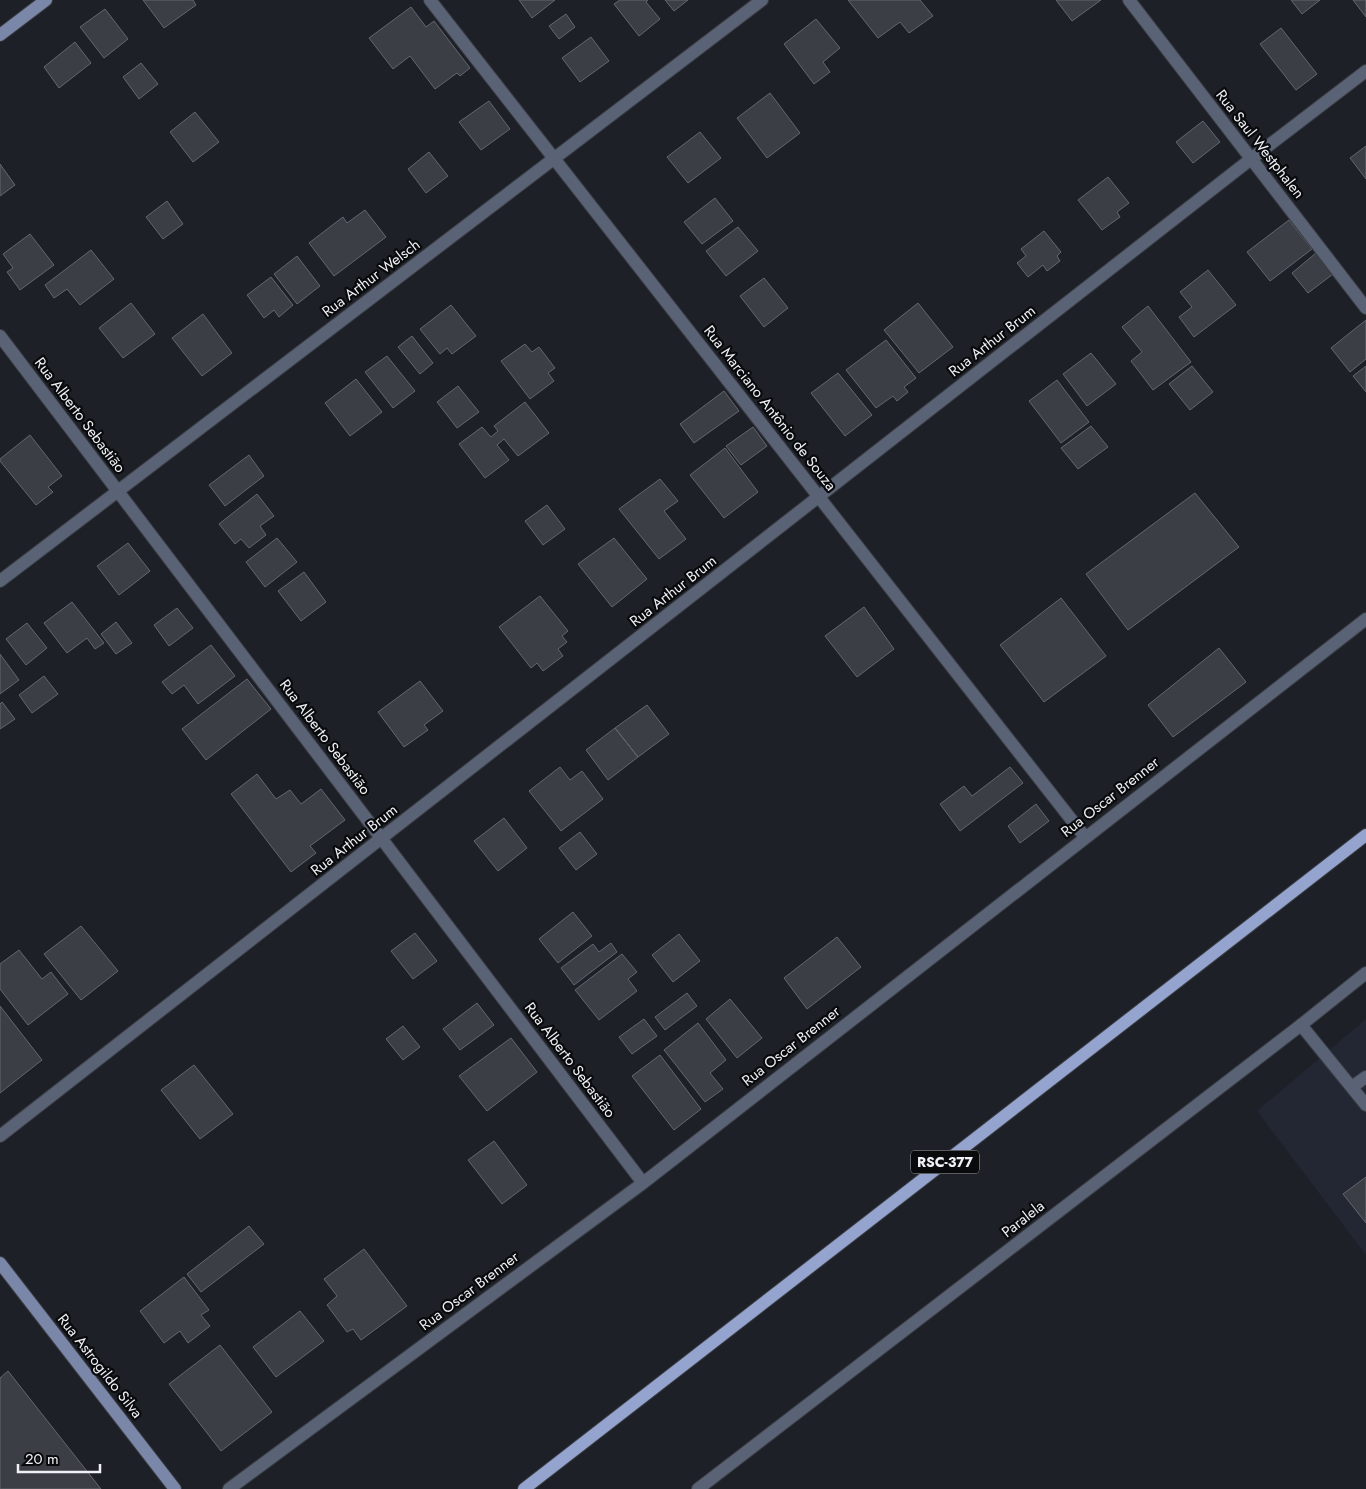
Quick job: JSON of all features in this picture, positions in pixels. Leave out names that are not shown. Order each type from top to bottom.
[{"type":"main road","name":"RSC-377","points":[[524,1489],[1366,835]]},
{"type":"street","points":[[0,35],[46,0]]},
{"type":"street","name":"Rua Marciano Antônio de Souza","points":[[430,0],[1085,837]]},
{"type":"street","name":"Rua Arthur Welsch","points":[[0,581],[762,0]]},
{"type":"street","name":"Rua Saul Westphalen","points":[[1129,0],[1366,308]]},
{"type":"street","name":"Rua Arthur Brum","points":[[0,1136],[1366,71]]},
{"type":"street","name":"Rua Alberto Sebastião","points":[[0,336],[642,1183]]},
{"type":"street","name":"Rua Oscar Brenner","points":[[229,1489],[642,1183],[1366,619]]},
{"type":"street","name":"Paralela","points":[[698,1489],[1366,973]]},
{"type":"street","points":[[1301,1025],[1366,1105]]},
{"type":"street","points":[[1352,1087],[1366,1077]]},
{"type":"street","name":"Rua Astrogildo Silva","points":[[0,1262],[175,1489]]},
{"type":"shaded area","points":[[1366,1019],[1366,1255],[1257,1111]]},
{"type":"building","points":[[143,0],[193,0],[196,5],[164,28]]},
{"type":"building","points":[[519,0],[555,0],[532,18]]},
{"type":"building","points":[[620,0],[648,0],[646,2],[660,19],[639,36],[614,4]]},
{"type":"building","points":[[665,0],[688,0],[674,11]]},
{"type":"building","points":[[848,0],[920,0],[933,16],[909,33],[900,22],[878,38]]},
{"type":"building","points":[[1056,0],[1101,0],[1072,21]]},
{"type":"building","points":[[1291,0],[1320,0],[1302,14]]},
{"type":"building","points":[[1353,0],[1366,0],[1366,17]]},
{"type":"building","points":[[411,7],[426,27],[434,21],[470,68],[460,76],[457,73],[435,89],[410,56],[393,69],[369,38]]},
{"type":"building","points":[[105,9],[128,39],[104,58],[80,27]]},
{"type":"building","points":[[566,14],[575,27],[559,39],[549,26]]},
{"type":"building","points":[[816,19],[840,48],[823,62],[830,72],[814,84],[784,44]]},
{"type":"building","points":[[1281,28],[1317,74],[1296,90],[1260,44]]},
{"type":"building","points":[[591,37],[609,61],[580,82],[562,58]]},
{"type":"building","points":[[75,42],[91,63],[59,88],[44,67]]},
{"type":"building","points":[[141,63],[158,84],[139,99],[123,77]]},
{"type":"building","points":[[770,93],[800,133],[767,158],[737,118]]},
{"type":"building","points":[[489,101],[510,129],[481,150],[459,122]]},
{"type":"building","points":[[195,112],[219,142],[193,162],[170,132]]},
{"type":"building","points":[[1203,121],[1220,142],[1193,163],[1176,142]]},
{"type":"building","points":[[700,132],[721,158],[688,183],[667,157]]},
{"type":"building","points":[[1366,146],[1366,179],[1350,158]]},
{"type":"building","points":[[429,152],[448,176],[426,193],[408,169]]},
{"type":"building","points":[[0,164],[15,185],[0,196]]},
{"type":"building","points":[[1108,177],[1129,203],[1117,212],[1120,217],[1102,230],[1078,200]]},
{"type":"building","points":[[715,198],[733,221],[702,244],[684,222]]},
{"type":"building","points":[[167,201],[183,224],[163,239],[146,217]]},
{"type":"building","points":[[365,210],[386,237],[334,276],[309,243],[343,217],[347,223]]},
{"type":"building","points":[[1289,220],[1312,249],[1270,281],[1247,252]]},
{"type":"building","points":[[738,227],[758,251],[726,276],[706,251]]},
{"type":"building","points":[[1044,231],[1061,252],[1057,256],[1060,261],[1047,271],[1043,265],[1028,277],[1017,263],[1026,256],[1021,249]]},
{"type":"building","points":[[30,234],[54,265],[20,290],[7,272],[13,268],[3,254]]},
{"type":"building","points":[[91,250],[114,279],[80,305],[67,289],[54,298],[45,285]]},
{"type":"building","points":[[1316,253],[1333,274],[1308,293],[1292,273]]},
{"type":"building","points":[[297,256],[320,286],[297,304],[274,274]]},
{"type":"building","points":[[1208,270],[1236,305],[1194,337],[1179,317],[1192,307],[1180,292]]},
{"type":"building","points":[[271,277],[293,305],[279,317],[274,310],[264,318],[247,295]]},
{"type":"building","points":[[764,278],[788,308],[764,327],[740,296]]},
{"type":"building","points":[[131,303],[155,334],[123,358],[99,328]]},
{"type":"building","points":[[918,303],[953,347],[919,373],[884,330]]},
{"type":"building","points":[[451,305],[476,336],[452,354],[447,348],[440,354],[420,329]]},
{"type":"building","points":[[1148,306],[1191,362],[1153,390],[1131,361],[1142,352],[1122,327]]},
{"type":"building","points":[[203,314],[232,353],[202,376],[172,338]]},
{"type":"building","points":[[1366,320],[1366,359],[1350,372],[1331,348]]},
{"type":"building","points":[[412,336],[433,363],[420,374],[398,347]]},
{"type":"building","points":[[886,340],[916,378],[904,387],[908,392],[897,401],[893,396],[876,408],[846,370]]},
{"type":"building","points":[[525,344],[532,352],[539,347],[555,368],[548,373],[554,381],[530,399],[501,361]]},
{"type":"building","points":[[1091,353],[1116,384],[1087,406],[1063,374]]},
{"type":"building","points":[[387,356],[415,391],[393,408],[365,372]]},
{"type":"building","points":[[1192,366],[1213,392],[1190,410],[1169,384]]},
{"type":"building","points":[[1366,366],[1366,392],[1353,376]]},
{"type":"building","points":[[838,373],[872,415],[845,436],[811,393]]},
{"type":"building","points":[[356,379],[382,412],[350,436],[325,403]]},
{"type":"building","points":[[1057,380],[1089,422],[1061,443],[1029,401]]},
{"type":"building","points":[[458,386],[479,412],[457,428],[437,402]]},
{"type":"building","points":[[724,391],[739,411],[694,443],[680,424]]},
{"type":"building","points":[[525,402],[549,433],[518,456],[504,439],[497,445],[509,460],[485,478],[459,444],[482,427],[491,437],[498,431],[494,426]]},
{"type":"building","points":[[1091,426],[1108,447],[1078,469],[1061,448]]},
{"type":"building","points":[[753,427],[767,446],[741,465],[726,446]]},
{"type":"building","points":[[30,435],[62,476],[48,487],[53,492],[36,505],[0,461],[0,459]]},
{"type":"building","points":[[725,448],[758,492],[724,518],[690,475]]},
{"type":"building","points":[[249,455],[264,476],[225,506],[209,485]]},
{"type":"building","points":[[660,479],[678,501],[664,511],[686,539],[659,559],[619,509]]},
{"type":"building","points":[[1195,493],[1239,547],[1128,630],[1086,574]]},
{"type":"building","points":[[257,494],[274,516],[260,526],[266,535],[249,548],[241,539],[235,544],[219,524]]},
{"type":"building","points":[[547,505],[565,529],[543,545],[525,521]]},
{"type":"building","points":[[277,538],[297,562],[265,587],[246,562]]},
{"type":"building","points":[[614,538],[647,579],[612,607],[578,564]]},
{"type":"building","points":[[128,543],[150,571],[119,595],[97,566]]},
{"type":"building","points":[[304,572],[326,602],[301,621],[278,591]]},
{"type":"building","points":[[540,596],[568,631],[562,636],[567,642],[558,649],[563,656],[543,671],[537,663],[531,668],[499,627]]},
{"type":"building","points":[[1061,598],[1106,656],[1044,702],[1000,645]]},
{"type":"building","points":[[72,602],[104,643],[95,649],[87,638],[67,653],[44,623]]},
{"type":"building","points":[[864,607],[894,649],[857,677],[825,636]]},
{"type":"building","points":[[177,608],[193,628],[169,646],[154,625]]},
{"type":"building","points":[[116,622],[132,643],[116,654],[101,634]]},
{"type":"building","points":[[27,623],[47,648],[26,665],[6,639]]},
{"type":"building","points":[[211,645],[235,676],[198,704],[184,685],[172,694],[162,682]]},
{"type":"building","points":[[1219,648],[1246,682],[1173,737],[1148,705]]},
{"type":"building","points":[[0,654],[19,680],[0,694]]},
{"type":"building","points":[[44,676],[58,694],[32,713],[19,695]]},
{"type":"building","points":[[247,679],[271,709],[206,760],[182,729]]},
{"type":"building","points":[[420,681],[443,711],[424,725],[428,730],[404,747],[378,712]]},
{"type":"building","points":[[2,702],[15,719],[0,729],[0,704]]},
{"type":"building","points":[[647,705],[669,734],[638,757],[615,728]]},
{"type":"building","points":[[615,728],[638,757],[608,780],[586,750]]},
{"type":"building","points":[[560,767],[570,780],[582,771],[603,799],[561,831],[529,791]]},
{"type":"building","points":[[1010,767],[1023,783],[960,831],[940,804],[964,786],[972,796]]},
{"type":"building","points":[[257,774],[276,799],[290,790],[301,804],[321,789],[345,820],[310,846],[316,853],[291,872],[231,794]]},
{"type":"building","points":[[1036,804],[1049,821],[1020,843],[1008,826]]},
{"type":"building","points":[[504,818],[527,848],[498,871],[474,841]]},
{"type":"building","points":[[580,832],[597,854],[576,870],[559,848]]},
{"type":"building","points":[[573,912],[592,936],[558,963],[539,939]]},
{"type":"building","points":[[81,926],[118,971],[81,1000],[44,954]]},
{"type":"building","points":[[415,933],[437,961],[413,979],[391,951]]},
{"type":"building","points":[[679,934],[700,961],[673,982],[652,955]]},
{"type":"building","points":[[837,937],[861,967],[807,1009],[784,978]]},
{"type":"building","points":[[611,943],[617,952],[574,985],[561,968],[593,944],[599,952]]},
{"type":"building","points":[[19,950],[42,979],[51,972],[68,994],[28,1025],[0,989],[0,964]]},
{"type":"building","points":[[622,954],[637,972],[628,979],[637,991],[599,1020],[575,990]]},
{"type":"building","points":[[687,993],[697,1006],[665,1030],[655,1017]]},
{"type":"building","points":[[730,999],[762,1038],[737,1058],[706,1019]]},
{"type":"building","points":[[477,1003],[494,1025],[460,1050],[443,1029]]},
{"type":"building","points":[[0,1006],[42,1060],[0,1093]]},
{"type":"building","points":[[644,1019],[657,1036],[632,1054],[619,1037]]},
{"type":"building","points":[[698,1023],[726,1060],[710,1073],[723,1089],[705,1102],[664,1050]]},
{"type":"building","points":[[403,1026],[420,1047],[403,1060],[386,1039]]},
{"type":"building","points":[[511,1038],[537,1072],[487,1111],[459,1076]]},
{"type":"building","points":[[660,1055],[701,1109],[674,1130],[632,1076]]},
{"type":"building","points":[[194,1065],[233,1114],[200,1139],[161,1090]]},
{"type":"building","points":[[494,1141],[527,1185],[502,1204],[468,1160]]},
{"type":"building","points":[[1366,1177],[1366,1223],[1343,1194]]},
{"type":"building","points":[[249,1226],[264,1244],[201,1292],[187,1274]]},
{"type":"building","points":[[364,1249],[407,1306],[361,1340],[353,1329],[347,1332],[327,1305],[337,1296],[324,1279]]},
{"type":"building","points":[[184,1277],[209,1310],[201,1315],[210,1326],[188,1343],[180,1331],[164,1343],[140,1311]]},
{"type":"building","points":[[300,1311],[324,1341],[276,1377],[253,1347]]},
{"type":"building","points":[[220,1345],[272,1412],[221,1451],[169,1384]]},
{"type":"building","points":[[8,1371],[101,1489],[0,1489],[0,1378]]}]
